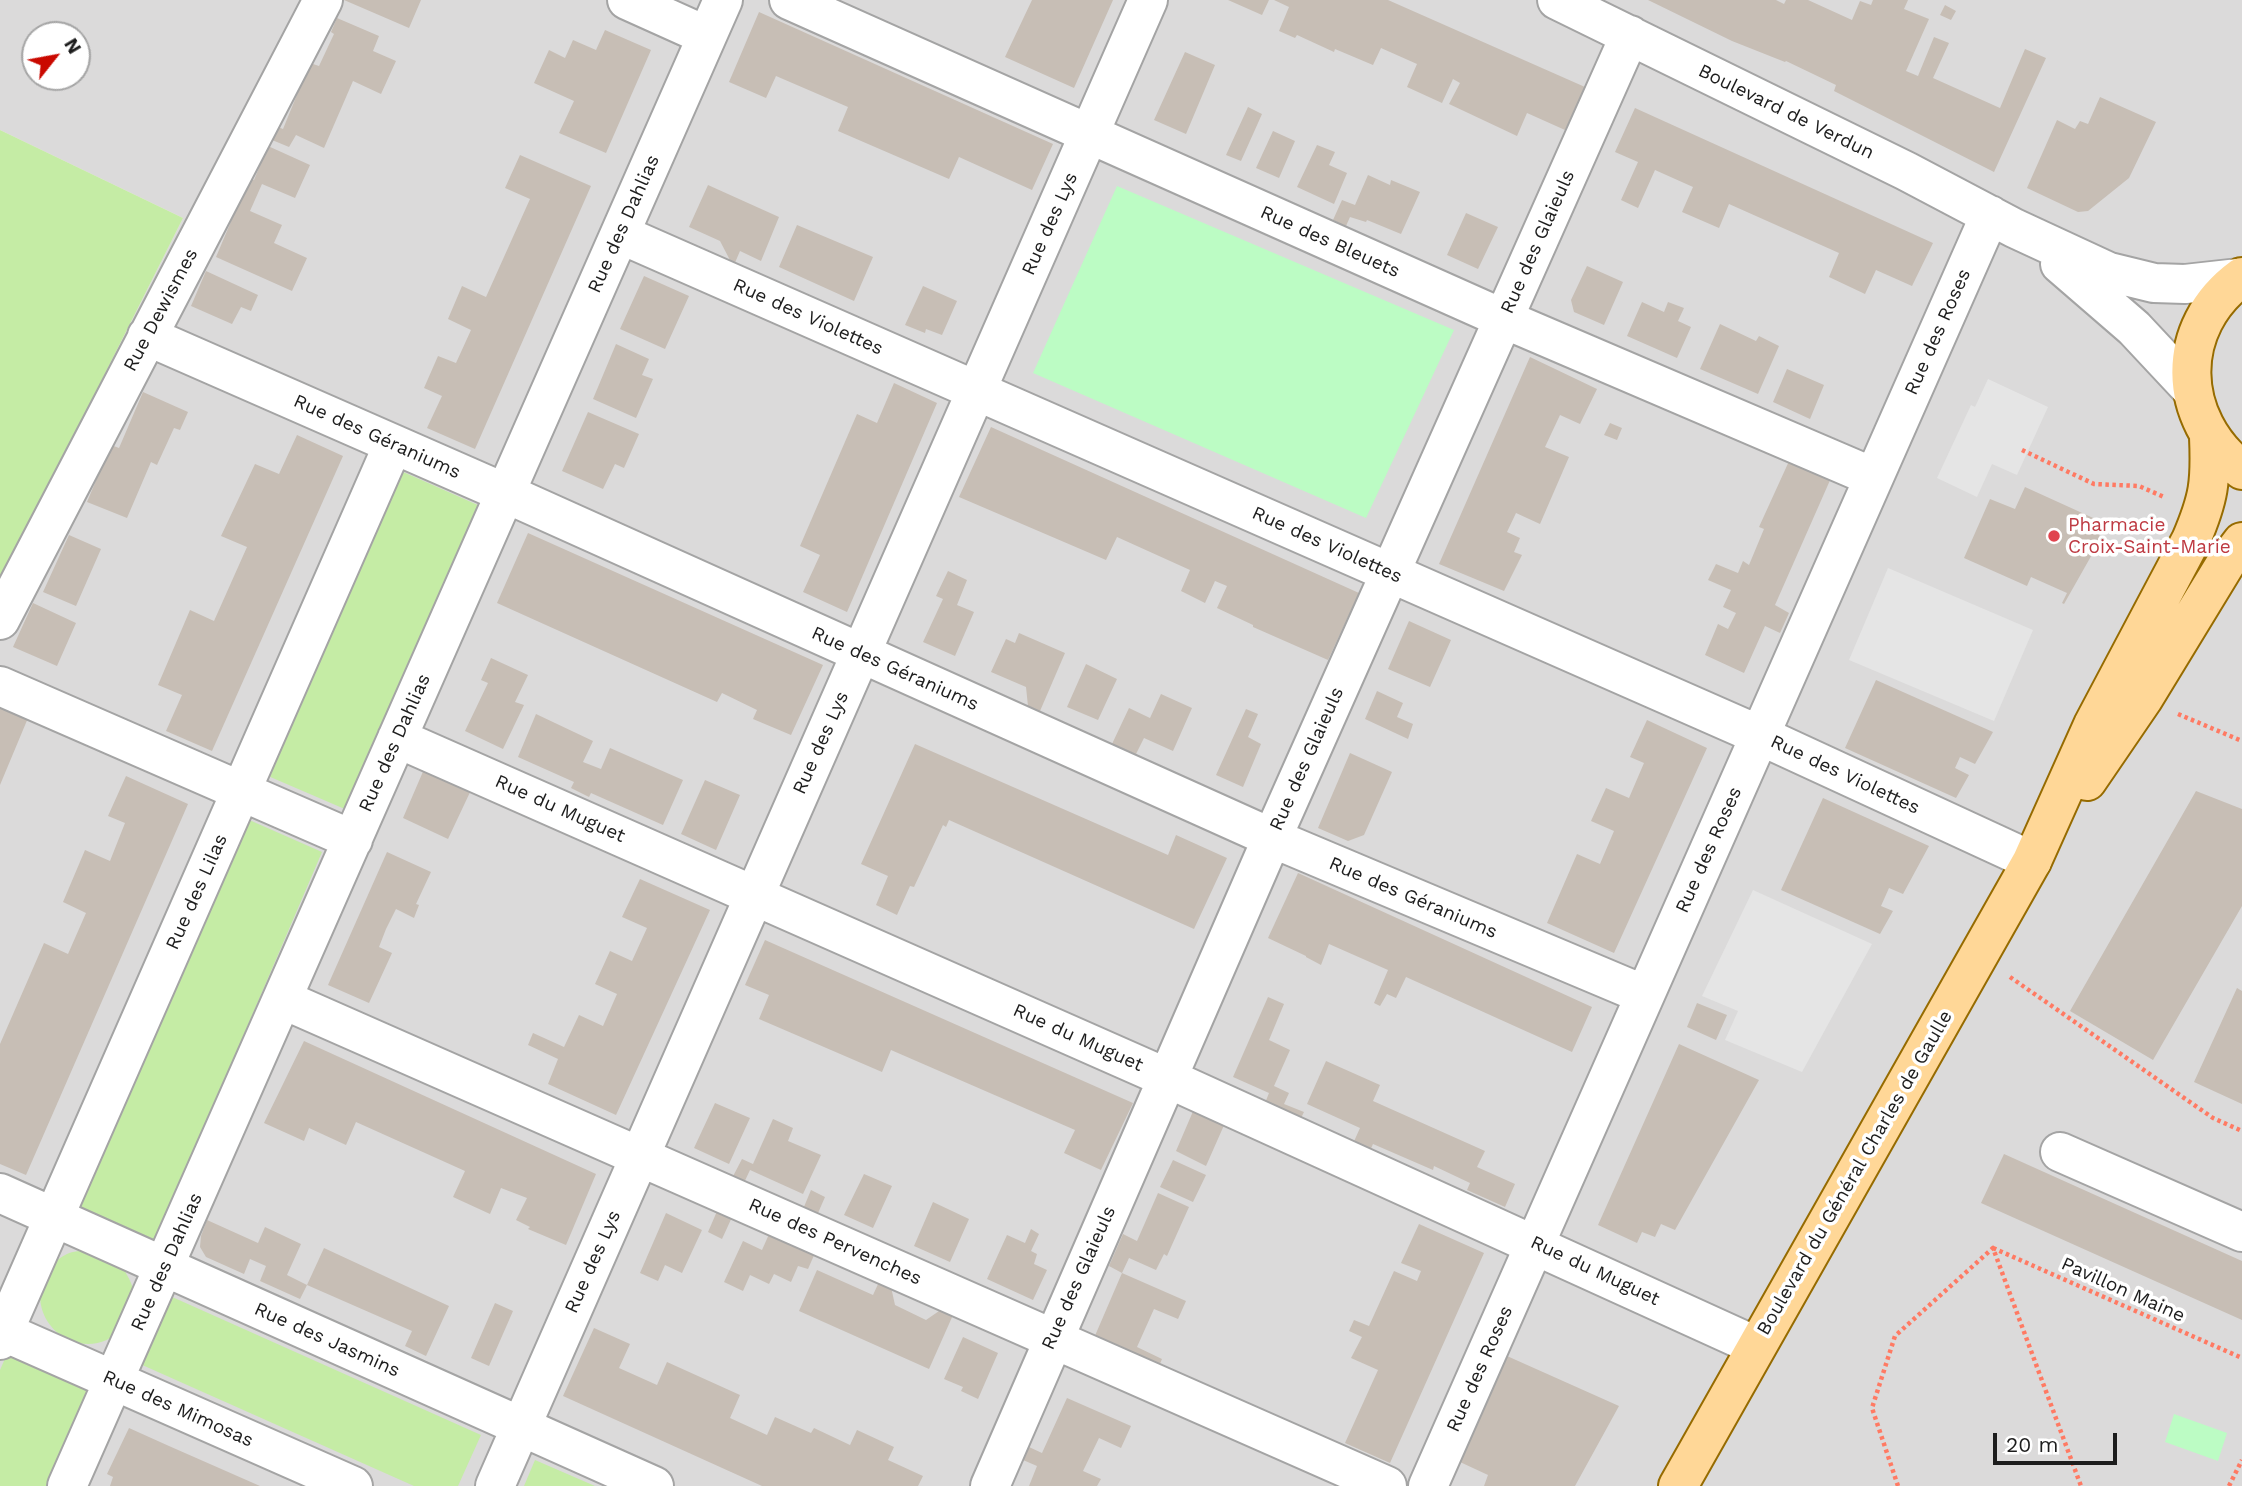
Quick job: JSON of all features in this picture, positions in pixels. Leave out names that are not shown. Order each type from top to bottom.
[{"type":"main road","points":[[2241,277],[2214,303],[2204,319],[2192,354],[2192,390],[2201,422],[2209,437],[2242,470]]},
{"type":"main road","name":"Boulevard du Général Charles de Gaulle","points":[[1678,1486],[2032,861],[2093,725],[2191,540],[2202,514],[2211,477],[2209,437]]},
{"type":"main road","name":"Boulevard du Général Charles de Gaulle","points":[[2032,861],[2143,699],[2226,563],[2242,542]]},
{"type":"street","name":"Rue Dewismes","points":[[0,620],[323,0]]},
{"type":"street","points":[[627,0],[707,36]]},
{"type":"street","name":"Rue des Dahlias","points":[[68,1486],[723,0]]},
{"type":"street","name":"Rue des Bleuets","points":[[789,0],[1504,319],[1873,477]]},
{"type":"street","name":"Rue des Lys","points":[[495,1486],[1148,0]]},
{"type":"street","name":"Boulevard de Verdun","points":[[1557,0],[2109,272],[2139,280],[2185,285],[2241,277]]},
{"type":"street","name":"Rue des Glaieuls","points":[[990,1486],[1272,838],[1630,35]]},
{"type":"street","name":"Boulevard de Verdun","points":[[2002,221],[2108,304],[2154,347],[2192,390]]},
{"type":"street","name":"Rue des Roses","points":[[1428,1486],[1873,477],[2002,221]]},
{"type":"street","name":"Rue des Violettes","points":[[620,234],[1759,736],[2032,861]]},
{"type":"street","name":"Rue des Géraniums","points":[[147,336],[1272,838],[1645,995]]},
{"type":"street","name":"Rue des Lilas","points":[[2,1336],[393,444]]},
{"type":"street","points":[[0,685],[353,840]]},
{"type":"street","name":"Rue du Muguet","points":[[397,738],[1167,1078],[1535,1243],[1756,1346]]},
{"type":"street","name":"Rue des Pervenches","points":[[282,999],[1387,1486]]},
{"type":"street","points":[[2060,1152],[2242,1232]]},
{"type":"street","name":"Rue des Jasmins","points":[[0,1193],[653,1486]]},
{"type":"street","name":"Rue des Mimosas","points":[[2,1336],[114,1381],[353,1486]]},
{"type":"path","points":[[2022,450],[2094,484],[2139,486],[2173,500]]},
{"type":"path","points":[[2143,699],[2242,741]]},
{"type":"path","points":[[1980,956],[2213,1118],[2242,1131]]},
{"type":"path","points":[[1898,1486],[1872,1408],[1895,1336],[1993,1248],[2081,1486]]},
{"type":"path","name":"Pavillon Maine","points":[[1993,1248],[2242,1358]]},
{"type":"path","points":[[2229,1486],[2242,1460]]},
{"type":"shaded area","points":[[0,0],[2242,0],[2242,1486],[0,1486],[0,583],[183,218],[0,130]]},
{"type":"shaded area","points":[[1988,379],[2048,407],[2017,475],[1992,464],[1977,497],[1937,478],[1971,405],[1975,407]]},
{"type":"shaded area","points":[[1888,568],[2033,630],[1994,721],[1849,660]]},
{"type":"shaded area","points":[[1753,890],[1872,944],[1802,1072],[1725,1040],[1738,1011],[1702,996]]},
{"type":"green space","points":[[0,130],[183,218],[0,583]]},
{"type":"green space","points":[[1117,186],[1454,330],[1366,518],[1033,373]]},
{"type":"green space","points":[[401,471],[480,506],[347,810],[268,776]]},
{"type":"green space","points":[[247,819],[322,852],[155,1242],[79,1209]]},
{"type":"green space","points":[[88,1250],[122,1266],[131,1283],[133,1296],[127,1314],[116,1332],[102,1342],[88,1344],[71,1341],[57,1332],[47,1321],[41,1307],[40,1292],[44,1277],[53,1264],[69,1253]]},
{"type":"green space","points":[[170,1296],[481,1435],[458,1486],[414,1486],[140,1364]]},
{"type":"green space","points":[[7,1354],[89,1388],[49,1486],[0,1486],[0,1370]]},
{"type":"green space","points":[[2174,1414],[2227,1433],[2218,1461],[2165,1442]]},
{"type":"green space","points":[[535,1460],[595,1486],[524,1486]]},
{"type":"building","points":[[344,0],[421,0],[409,28]]},
{"type":"building","points":[[1032,0],[1113,0],[1074,88],[1005,57]]},
{"type":"building","points":[[1228,0],[1269,0],[1262,15]]},
{"type":"building","points":[[1274,0],[1388,0],[1585,87],[1565,130],[1527,113],[1517,136],[1449,104],[1460,83],[1453,79],[1442,103],[1407,87],[1417,64],[1381,48],[1373,65],[1335,49],[1334,52],[1297,35],[1295,38],[1279,31],[1289,7]]},
{"type":"building","points":[[1648,0],[1776,0],[1784,4],[1786,0],[1808,0],[1852,20],[1860,1],[1871,5],[1873,0],[1908,0],[1904,9],[1929,19],[1906,71],[1918,76],[1934,37],[1949,43],[1933,78],[2000,108],[2025,49],[2046,58],[1994,172],[1834,91],[1836,85],[1786,61],[1732,41]]},
{"type":"building","points":[[1945,5],[1956,11],[1951,20],[1940,15]]},
{"type":"building","points":[[759,12],[1053,144],[1032,190],[959,157],[949,179],[838,131],[848,107],[776,76],[766,98],[729,82]]},
{"type":"building","points":[[337,18],[379,36],[373,51],[396,61],[381,94],[353,81],[324,148],[296,135],[289,147],[260,135],[266,122],[283,129],[310,63],[319,66],[334,34],[331,32]]},
{"type":"building","points":[[605,30],[651,50],[606,153],[559,133],[574,101],[534,83],[549,50],[565,58],[573,40],[596,50]]},
{"type":"building","points":[[1185,52],[1215,65],[1186,134],[1154,120]]},
{"type":"building","points":[[2100,97],[2156,122],[2129,178],[2088,211],[2078,212],[2027,188],[2057,120],[2075,129],[2080,121],[2088,124]]},
{"type":"building","points":[[1248,107],[1262,114],[1241,161],[1226,155]]},
{"type":"building","points":[[1635,108],[1933,243],[1912,286],[1876,270],[1865,294],[1829,277],[1839,253],[1729,204],[1719,228],[1682,212],[1693,187],[1655,170],[1638,208],[1621,200],[1638,162],[1615,152]]},
{"type":"building","points":[[1273,131],[1295,141],[1279,178],[1256,168]]},
{"type":"building","points":[[1317,145],[1335,152],[1329,165],[1347,173],[1334,204],[1297,187]]},
{"type":"building","points":[[268,146],[310,165],[295,198],[262,184],[250,211],[282,225],[274,243],[307,258],[292,291],[216,257],[238,205],[226,200],[240,173],[254,180]]},
{"type":"building","points":[[520,155],[591,186],[475,449],[427,428],[442,396],[424,388],[438,356],[456,363],[471,330],[448,319],[462,286],[486,297],[530,199],[505,188]]},
{"type":"building","points":[[1368,175],[1390,185],[1391,180],[1420,192],[1401,234],[1367,220],[1366,222],[1350,217],[1346,226],[1333,220],[1342,200],[1355,205]]},
{"type":"building","points":[[708,185],[779,217],[761,261],[740,251],[734,265],[720,241],[689,227]]},
{"type":"building","points":[[1466,213],[1498,227],[1478,269],[1447,255]]},
{"type":"building","points":[[797,225],[873,257],[854,301],[779,267]]},
{"type":"building","points":[[1587,266],[1623,282],[1604,325],[1574,312],[1571,300]]},
{"type":"building","points":[[206,271],[258,295],[251,311],[241,307],[232,324],[191,306]]},
{"type":"building","points":[[644,276],[689,296],[665,349],[620,329]]},
{"type":"building","points":[[923,286],[957,301],[942,335],[926,329],[925,333],[905,325]]},
{"type":"building","points":[[1642,302],[1664,312],[1668,302],[1684,308],[1678,321],[1691,327],[1677,358],[1627,336]]},
{"type":"building","points":[[1720,324],[1756,341],[1759,336],[1779,346],[1758,394],[1700,369]]},
{"type":"building","points":[[616,344],[649,359],[642,375],[653,379],[636,418],[593,399]]},
{"type":"building","points":[[1530,357],[1597,389],[1580,424],[1560,415],[1545,447],[1569,457],[1540,524],[1516,513],[1507,532],[1520,538],[1514,552],[1522,555],[1504,591],[1439,564]]},
{"type":"building","points":[[1787,369],[1824,385],[1810,419],[1773,402]]},
{"type":"building","points":[[894,383],[937,403],[847,612],[803,592],[820,555],[800,546],[857,414],[877,423]]},
{"type":"building","points":[[143,392],[188,412],[180,430],[174,428],[157,465],[151,462],[127,518],[87,502],[111,445],[119,448]]},
{"type":"building","points":[[588,412],[639,434],[624,468],[615,464],[603,489],[562,471]]},
{"type":"building","points":[[1610,423],[1622,428],[1617,440],[1604,435]]},
{"type":"building","points":[[991,427],[1359,593],[1328,660],[1217,608],[1227,586],[1215,581],[1205,603],[1181,591],[1190,570],[1117,537],[1106,560],[959,497]]},
{"type":"building","points":[[297,435],[343,456],[212,751],[166,731],[182,695],[158,685],[190,610],[214,621],[247,547],[221,536],[255,464],[279,474]]},
{"type":"building","points":[[1790,459],[1831,478],[1775,605],[1789,613],[1780,633],[1765,626],[1744,673],[1705,655],[1718,624],[1728,629],[1736,613],[1723,607],[1731,590],[1708,580],[1716,564],[1738,573],[1743,561],[1749,565],[1764,529],[1759,527]]},
{"type":"building","points":[[2025,487],[2102,522],[2094,551],[2064,604],[2062,603],[2067,593],[2031,577],[2027,586],[1964,558],[1990,499],[2015,509]]},
{"type":"building","points":[[528,533],[823,665],[791,735],[753,719],[757,710],[722,693],[717,702],[497,603]]},
{"type":"building","points":[[69,535],[101,549],[76,606],[43,592]]},
{"type":"building","points":[[948,571],[967,580],[957,605],[974,612],[955,656],[923,642],[943,599],[936,596]]},
{"type":"building","points":[[33,603],[76,623],[57,666],[13,647]]},
{"type":"building","points":[[1409,621],[1451,640],[1430,687],[1388,669]]},
{"type":"building","points":[[1019,633],[1065,653],[1040,711],[1028,706],[1026,687],[991,672],[1006,639],[1015,643]]},
{"type":"building","points":[[491,658],[528,675],[515,702],[524,705],[503,749],[465,731],[488,683],[481,680]]},
{"type":"building","points":[[1086,664],[1117,679],[1098,720],[1067,707]]},
{"type":"building","points":[[1876,680],[1993,732],[1975,764],[1960,757],[1955,768],[1969,775],[1956,798],[1845,748]]},
{"type":"building","points":[[1377,691],[1403,703],[1397,717],[1413,724],[1408,739],[1365,719]]},
{"type":"building","points":[[1161,694],[1192,708],[1173,751],[1144,738],[1136,754],[1112,744],[1129,708],[1150,718]]},
{"type":"building","points":[[0,706],[28,718],[0,785]]},
{"type":"building","points":[[1246,709],[1258,714],[1248,737],[1261,744],[1243,787],[1216,775]]},
{"type":"building","points":[[536,714],[593,741],[583,762],[601,769],[610,748],[683,780],[663,825],[591,793],[589,797],[571,788],[574,782],[518,757]]},
{"type":"building","points":[[1647,720],[1707,748],[1614,953],[1547,923],[1577,854],[1600,864],[1614,831],[1591,821],[1606,788],[1629,798],[1644,763],[1630,757]]},
{"type":"building","points":[[915,744],[1168,855],[1176,835],[1227,858],[1194,929],[949,820],[946,827],[943,825],[914,887],[910,886],[897,915],[876,905],[888,876],[861,864]]},
{"type":"building","points":[[1350,753],[1392,772],[1364,835],[1348,841],[1318,828]]},
{"type":"building","points":[[425,767],[472,788],[448,839],[403,818]]},
{"type":"building","points":[[126,776],[188,804],[26,1175],[0,1164],[0,1044],[44,943],[68,954],[86,913],[63,902],[85,850],[110,861],[125,823],[108,816]]},
{"type":"building","points":[[705,780],[740,795],[716,850],[681,834]]},
{"type":"building","points":[[2196,791],[2242,809],[2242,906],[2153,1060],[2070,1011]]},
{"type":"building","points":[[1823,798],[1929,846],[1903,894],[1889,888],[1881,906],[1893,911],[1880,934],[1781,890]]},
{"type":"building","points":[[387,852],[431,872],[416,904],[419,905],[414,918],[396,909],[386,929],[379,947],[392,953],[369,1003],[328,985]]},
{"type":"building","points":[[1298,873],[1592,1007],[1572,1052],[1406,977],[1396,998],[1387,994],[1380,1006],[1374,1003],[1388,970],[1329,944],[1321,965],[1268,938]]},
{"type":"building","points":[[640,879],[710,910],[616,1115],[548,1084],[558,1059],[528,1045],[533,1033],[564,1047],[579,1015],[603,1026],[617,994],[595,984],[610,951],[632,961],[647,928],[622,917]]},
{"type":"building","points":[[765,940],[1133,1103],[1101,1170],[1064,1153],[1075,1130],[891,1050],[882,1072],[759,1019],[769,995],[745,985]]},
{"type":"building","points":[[2237,988],[2242,991],[2242,1104],[2194,1082]]},
{"type":"building","points":[[1268,997],[1284,1004],[1269,1040],[1290,1050],[1274,1086],[1289,1093],[1284,1104],[1304,1112],[1298,1124],[1263,1108],[1269,1093],[1233,1077]]},
{"type":"building","points":[[1697,1003],[1727,1015],[1716,1040],[1687,1027]]},
{"type":"building","points":[[304,1041],[596,1174],[566,1245],[528,1229],[530,1227],[516,1220],[527,1198],[501,1188],[490,1214],[453,1197],[465,1171],[356,1122],[346,1145],[309,1128],[304,1141],[264,1123]]},
{"type":"building","points":[[1679,1044],[1759,1080],[1675,1230],[1661,1224],[1655,1237],[1642,1232],[1637,1243],[1598,1225]]},
{"type":"building","points":[[1326,1061],[1380,1085],[1373,1101],[1485,1151],[1477,1167],[1515,1184],[1505,1207],[1467,1190],[1470,1183],[1434,1166],[1433,1170],[1373,1144],[1368,1155],[1351,1148],[1360,1128],[1307,1104]]},
{"type":"building","points":[[715,1103],[750,1118],[729,1164],[694,1148]]},
{"type":"building","points":[[1194,1109],[1225,1123],[1206,1166],[1176,1151]]},
{"type":"building","points":[[773,1119],[793,1128],[788,1141],[821,1155],[803,1194],[750,1170],[742,1187],[730,1182],[742,1159],[753,1164]]},
{"type":"building","points":[[2004,1154],[2242,1261],[2242,1320],[1981,1203]]},
{"type":"building","points":[[1173,1160],[1206,1175],[1193,1202],[1160,1187]]},
{"type":"building","points":[[864,1174],[892,1186],[873,1228],[844,1215]]},
{"type":"building","points":[[811,1190],[825,1197],[815,1220],[801,1214]]},
{"type":"building","points":[[1158,1193],[1189,1207],[1167,1256],[1164,1254],[1156,1270],[1129,1258],[1122,1273],[1109,1266],[1123,1234],[1137,1241]]},
{"type":"building","points":[[933,1202],[969,1219],[950,1262],[914,1246]]},
{"type":"building","points":[[718,1209],[733,1215],[722,1239],[708,1232]]},
{"type":"building","points":[[666,1213],[702,1230],[682,1273],[665,1265],[658,1281],[640,1273]]},
{"type":"building","points":[[207,1220],[258,1243],[265,1227],[301,1244],[287,1275],[307,1285],[300,1299],[260,1281],[266,1266],[250,1259],[244,1274],[206,1257],[200,1247]]},
{"type":"building","points":[[1419,1224],[1484,1253],[1390,1463],[1345,1443],[1378,1370],[1351,1358],[1362,1337],[1349,1331],[1354,1320],[1369,1326],[1394,1271],[1417,1281],[1421,1271],[1401,1263]]},
{"type":"building","points":[[1031,1229],[1039,1234],[1031,1251],[1037,1254],[1034,1264],[1047,1270],[1033,1300],[987,1279],[1007,1235],[1025,1243]]},
{"type":"building","points":[[770,1232],[815,1253],[808,1269],[798,1266],[791,1282],[774,1274],[769,1284],[750,1275],[743,1291],[724,1282],[743,1241],[762,1250]]},
{"type":"building","points":[[324,1248],[449,1306],[426,1356],[405,1346],[412,1331],[307,1285]]},
{"type":"building","points":[[817,1270],[873,1295],[879,1282],[891,1287],[895,1305],[926,1320],[942,1309],[953,1315],[929,1369],[799,1311]]},
{"type":"building","points":[[1122,1273],[1186,1301],[1178,1319],[1154,1309],[1137,1347],[1162,1359],[1156,1373],[1091,1345]]},
{"type":"building","points":[[495,1303],[513,1311],[489,1366],[471,1358]]},
{"type":"building","points":[[594,1328],[630,1344],[619,1368],[657,1385],[667,1362],[740,1395],[730,1418],[767,1435],[775,1417],[811,1433],[814,1428],[850,1445],[857,1430],[894,1447],[888,1460],[923,1476],[918,1486],[762,1486],[563,1396]]},
{"type":"building","points":[[963,1337],[998,1353],[978,1399],[961,1391],[963,1387],[944,1379]]},
{"type":"building","points":[[1507,1356],[1619,1406],[1575,1486],[1484,1486],[1488,1475],[1460,1462]]},
{"type":"building","points":[[1067,1398],[1131,1426],[1121,1448],[1099,1438],[1083,1471],[1101,1479],[1097,1486],[1029,1486],[1037,1466],[1023,1460],[1029,1447],[1042,1453]]},
{"type":"building","points":[[129,1428],[260,1486],[110,1486],[113,1477],[107,1474]]},
{"type":"place","name":"Pharmacie Croix-Saint-Marie","points":[[2054,536]]}]
